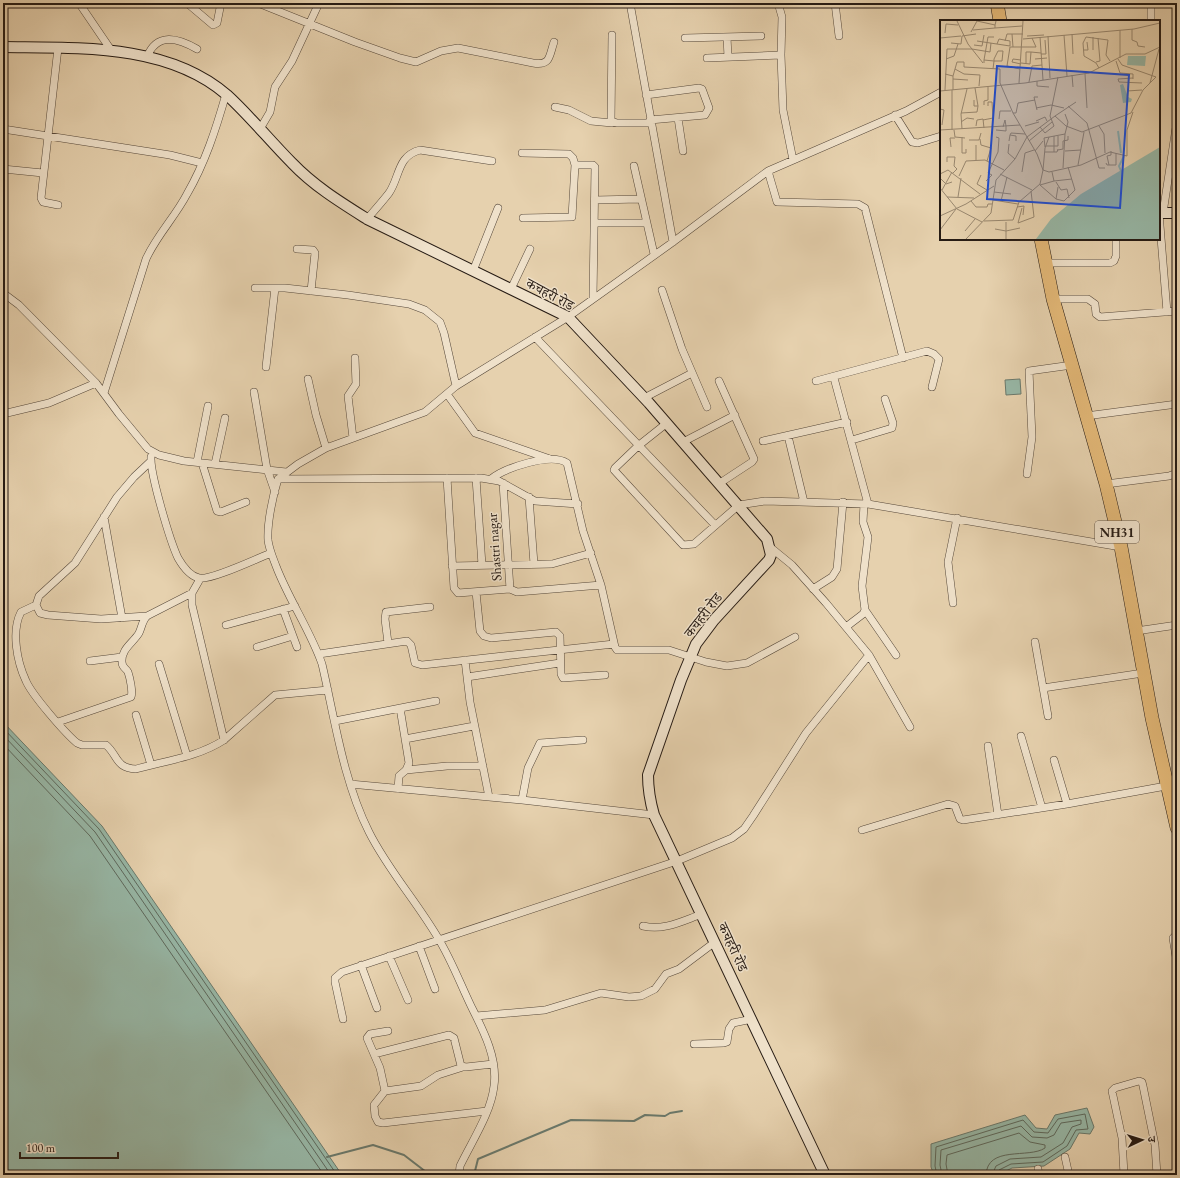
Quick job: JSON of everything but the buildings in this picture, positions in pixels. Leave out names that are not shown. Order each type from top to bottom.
[{"type":"highway","points":[[997,3],[1000,20]]},
{"type":"highway","name":"NH31","points":[[1041,240],[1053,300],[1106,484],[1121,547],[1143,673],[1166,786],[1177,828]]},
{"type":"main road","name":"कचहरी रोड","points":[[3,47],[111,50],[147,57],[163,61],[190,72],[226,94],[317,187],[367,219],[568,317],[667,423],[767,539],[771,555],[769,560],[714,620],[690,655],[648,775],[650,799],[654,815],[825,1175]]},
{"type":"main road","points":[[1160,213],[1177,213]]},
{"type":"street","points":[[79,3],[111,50]]},
{"type":"street","points":[[187,3],[213,25],[218,23],[221,3]]},
{"type":"street","points":[[258,3],[309,25],[400,58],[416,62],[441,51],[458,48],[533,63],[545,63],[548,61],[554,42]]},
{"type":"street","points":[[260,129],[270,112],[275,87],[292,61],[319,3]]},
{"type":"street","points":[[630,3],[650,122],[673,242]]},
{"type":"street","points":[[778,3],[782,17],[781,55],[783,110],[792,160]]},
{"type":"street","points":[[835,3],[839,36]]},
{"type":"street","points":[[1151,3],[1151,20]]},
{"type":"street","points":[[612,35],[612,123]]},
{"type":"street","points":[[685,38],[761,36]]},
{"type":"street","points":[[727,37],[728,57]]},
{"type":"street","points":[[147,57],[150,48],[168,39],[176,39],[197,49]]},
{"type":"street","points":[[58,48],[41,200],[58,205]]},
{"type":"street","points":[[707,58],[781,55]]},
{"type":"street","points":[[555,107],[569,110],[591,121],[612,123],[650,122],[707,114],[709,108],[702,89],[699,88],[646,95]]},
{"type":"street","points":[[458,1175],[460,1166],[487,1111],[494,1086],[493,1064],[486,1035],[439,939],[381,854],[358,808],[350,784],[319,654],[283,584],[271,553],[268,540],[269,527],[278,479],[286,472],[326,448],[414,417],[436,404],[456,386],[568,317],[654,254],[673,242],[768,171],[895,115],[940,92]]},
{"type":"street","points":[[104,393],[146,259],[156,239],[185,198],[202,163],[216,131],[226,94]]},
{"type":"street","points":[[895,115],[912,142],[918,143],[940,136]]},
{"type":"street","points":[[678,118],[683,151]]},
{"type":"street","points":[[1167,312],[1160,213],[1177,121]]},
{"type":"street","points":[[3,129],[48,135],[177,157],[202,163]]},
{"type":"street","points":[[367,219],[389,193],[403,161],[415,151],[420,150],[492,161]]},
{"type":"street","points":[[522,153],[569,154],[573,158],[575,164],[572,217],[522,218]]},
{"type":"street","points":[[575,164],[593,165],[595,167],[593,298]]},
{"type":"street","points":[[634,166],[640,199],[654,254]]},
{"type":"street","points":[[3,168],[43,173]]},
{"type":"street","points":[[768,171],[776,202],[858,204],[865,208],[903,358]]},
{"type":"street","points":[[595,200],[640,199]]},
{"type":"street","points":[[473,271],[498,208]]},
{"type":"street","points":[[595,223],[646,223]]},
{"type":"street","points":[[1045,263],[1110,263],[1114,261],[1116,256],[1116,240]]},
{"type":"street","points":[[297,248],[313,250],[315,253],[311,291]]},
{"type":"street","points":[[511,289],[530,249]]},
{"type":"street","points":[[255,288],[311,291],[409,304],[433,315],[440,322],[444,332],[456,386]]},
{"type":"street","points":[[266,367],[275,288]]},
{"type":"street","points":[[662,290],[682,349],[707,407]]},
{"type":"street","points":[[3,292],[19,305],[96,383],[119,414],[145,445],[152,451],[159,455],[199,462],[286,472]]},
{"type":"street","points":[[1053,300],[1091,300],[1095,304],[1096,314],[1100,317],[1177,311]]},
{"type":"street","points":[[535,337],[715,525]]},
{"type":"street","points":[[816,381],[834,378],[927,352],[937,357],[939,363],[932,387]]},
{"type":"street","points":[[353,438],[348,396],[356,384],[355,358]]},
{"type":"street","points":[[1027,474],[1032,437],[1030,371],[1072,365]]},
{"type":"street","points":[[644,398],[692,373]]},
{"type":"street","points":[[834,378],[852,440],[866,504],[864,522],[868,537],[862,586],[865,610],[896,654]]},
{"type":"street","points":[[308,379],[316,415],[326,448]]},
{"type":"street","points":[[720,381],[754,459],[752,462],[720,483]]},
{"type":"street","points":[[3,414],[49,403],[96,383]]},
{"type":"street","points":[[254,392],[267,469],[275,492]]},
{"type":"street","points":[[447,394],[475,433],[553,460]]},
{"type":"street","points":[[852,440],[892,428],[893,423],[885,399]]},
{"type":"street","points":[[1086,416],[1177,404]]},
{"type":"street","points":[[208,406],[199,462],[217,511],[221,512],[246,502]]},
{"type":"street","points":[[683,442],[735,415]]},
{"type":"street","points":[[215,464],[225,418]]},
{"type":"street","points":[[763,442],[847,422]]},
{"type":"street","points":[[667,423],[638,446],[614,470],[683,545],[694,544],[739,505],[765,501],[844,502],[866,504],[957,518],[1121,547]]},
{"type":"street","points":[[788,436],[804,502]]},
{"type":"street","points":[[152,451],[151,460],[158,493],[178,558],[188,571],[200,579],[206,579],[271,553]]},
{"type":"street","points":[[151,460],[116,497],[75,563],[39,596],[36,605],[40,613],[48,616],[101,619],[122,618],[147,616],[192,593]]},
{"type":"street","points":[[491,479],[508,468],[541,461],[553,460],[567,463],[578,504],[581,525],[601,585],[614,644],[618,650],[663,649],[690,655],[718,665],[737,665],[757,658],[796,636]]},
{"type":"street","points":[[1106,484],[1169,476],[1177,473]]},
{"type":"street","points":[[447,478],[455,592],[510,589]]},
{"type":"street","points":[[476,478],[482,565]]},
{"type":"street","points":[[278,479],[491,479],[503,483],[542,502],[578,504]]},
{"type":"street","name":"Shastri nagar","points":[[503,483],[510,589],[517,592],[601,585]]},
{"type":"street","points":[[529,497],[534,564]]},
{"type":"street","points":[[813,589],[832,577],[837,570],[844,502]]},
{"type":"street","points":[[104,517],[122,618]]},
{"type":"street","points":[[953,603],[948,562],[957,518]]},
{"type":"street","points":[[770,547],[783,557],[813,589],[869,655],[910,727]]},
{"type":"street","points":[[452,566],[558,563],[591,553]]},
{"type":"street","points":[[200,579],[192,593],[192,605],[224,740]]},
{"type":"street","points":[[476,592],[480,631],[484,636],[491,638],[556,632],[560,636],[560,663],[562,676],[566,679],[605,675]]},
{"type":"street","points":[[36,605],[22,612],[20,615],[17,637],[18,655],[26,683],[77,743],[82,745],[106,744],[116,759],[123,766],[136,769],[202,752],[224,740],[275,695],[328,690]]},
{"type":"street","points":[[226,625],[295,606]]},
{"type":"street","points":[[388,643],[385,619],[386,612],[430,608]]},
{"type":"street","points":[[283,609],[297,647]]},
{"type":"street","points":[[846,627],[863,614],[865,610]]},
{"type":"street","points":[[58,722],[114,701],[131,697],[132,693],[128,673],[122,667],[122,657],[138,634],[142,622],[147,616]]},
{"type":"street","points":[[1136,631],[1177,625]]},
{"type":"street","points":[[257,647],[293,636]]},
{"type":"street","points":[[319,654],[404,641],[410,642],[414,659],[418,664],[465,660],[560,648],[614,644]]},
{"type":"street","points":[[1035,642],[1048,716]]},
{"type":"street","points":[[343,1020],[335,978],[342,972],[677,862],[732,838],[744,829],[806,733],[869,655]]},
{"type":"street","points":[[90,661],[122,657]]},
{"type":"street","points":[[465,660],[474,726],[489,797]]},
{"type":"street","points":[[467,677],[560,663]]},
{"type":"street","points":[[159,664],[187,756]]},
{"type":"street","points":[[1043,688],[1143,673]]},
{"type":"street","points":[[335,721],[436,701]]},
{"type":"street","points":[[398,789],[398,776],[406,770],[409,763],[400,708]]},
{"type":"street","points":[[136,715],[151,765]]},
{"type":"street","points":[[405,739],[474,726]]},
{"type":"street","points":[[1021,736],[1042,808]]},
{"type":"street","points":[[522,800],[528,768],[540,743],[583,740]]},
{"type":"street","points":[[988,746],[998,815]]},
{"type":"street","points":[[1054,760],[1067,804]]},
{"type":"street","points":[[406,770],[446,766],[483,766]]},
{"type":"street","points":[[350,784],[522,800],[654,815]]},
{"type":"street","points":[[862,830],[948,804],[955,806],[960,819],[963,820],[1067,804],[1166,786]]},
{"type":"street","points":[[643,926],[657,928],[668,927],[702,914]]},
{"type":"street","points":[[1177,934],[1173,938],[1177,963]]},
{"type":"street","points":[[476,1016],[545,1010],[601,993],[629,997],[641,996],[656,989],[666,974],[679,969],[715,942]]},
{"type":"street","points":[[419,946],[435,989]]},
{"type":"street","points":[[389,956],[408,1000]]},
{"type":"street","points":[[361,965],[377,1008]]},
{"type":"street","points":[[694,1044],[724,1044],[727,1042],[729,1029],[733,1023],[752,1019]]},
{"type":"street","points":[[385,1091],[380,1068],[367,1041],[368,1036],[388,1031]]},
{"type":"street","points":[[374,1054],[449,1035],[454,1038],[460,1064],[463,1067]]},
{"type":"street","points":[[487,1111],[380,1123],[376,1120],[374,1105],[385,1091],[421,1086],[438,1075],[463,1067],[493,1064]]},
{"type":"street","points":[[1124,1175],[1121,1134],[1112,1091],[1115,1088],[1139,1081],[1142,1082],[1151,1122],[1157,1175]]},
{"type":"street","points":[[1065,1157],[1069,1175]]},
{"type":"water","points":[[1020,379],[1021,394],[1006,395],[1005,380]]},
{"type":"water","points":[[3,722],[102,826],[342,1175],[3,1175]]},
{"type":"water","points":[[1087,1108],[1094,1127],[1090,1134],[1079,1133],[1070,1149],[1044,1166],[1012,1168],[998,1175],[934,1175],[931,1167],[931,1144],[1025,1115],[1036,1128],[1047,1129],[1055,1115]]},
{"type":"waterway","points":[[474,1175],[478,1159],[571,1120],[634,1121],[645,1115],[665,1116],[670,1113],[682,1111]]},
{"type":"waterway","points":[[327,1157],[373,1145],[404,1155],[430,1175]]}]
